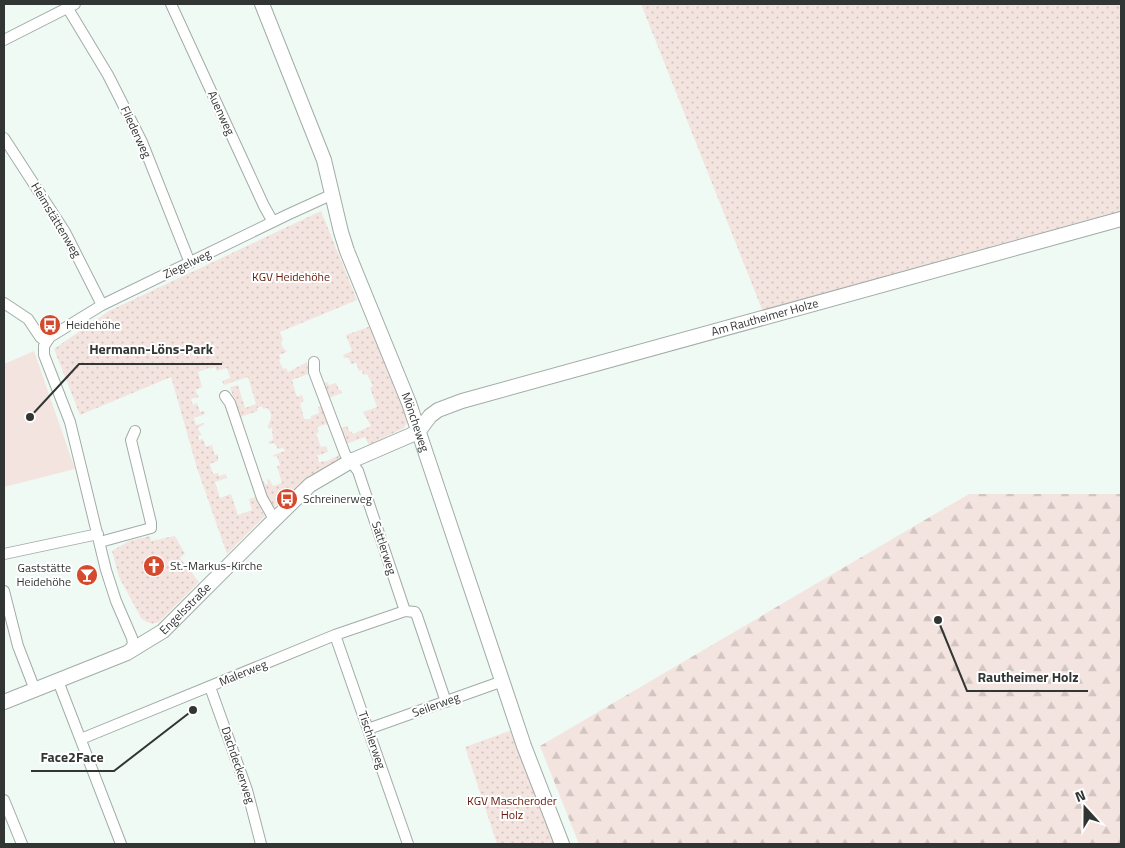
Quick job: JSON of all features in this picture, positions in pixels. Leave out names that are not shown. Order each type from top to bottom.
[{"type":"street","name":"Auenweg","points":[[171,4],[273,222]]},
{"type":"street","name":"Möncheweg","points":[[262,4],[324,160],[347,251],[409,403],[524,746],[562,844]]},
{"type":"street","points":[[4,40],[71,6]]},
{"type":"street","name":"Fliederweg","points":[[71,6],[142,142],[190,263]]},
{"type":"street","name":"Heimstättenweg","points":[[4,138],[66,232],[102,305]]},
{"type":"street","name":"Ziegelweg","points":[[46,342],[60,330],[102,305],[332,194]]},
{"type":"street","name":"Am Rautheimer Holze","points":[[418,432],[430,416],[438,410],[462,402],[1121,219]]},
{"type":"street","points":[[4,303],[28,319],[40,337],[46,342],[44,355],[70,422],[116,601],[132,638],[133,644],[127,653]]},
{"type":"street","name":"Sattlerweg","points":[[314,362],[314,372],[345,454],[358,471],[405,611],[415,612],[418,616],[446,702]]},
{"type":"street","points":[[224,396],[230,403],[262,498],[274,519]]},
{"type":"street","points":[[4,554],[150,528],[151,524],[131,440],[135,431]]},
{"type":"street","name":"Engelsstraße","points":[[4,702],[127,653],[163,631],[310,485],[351,462],[418,432]]},
{"type":"street","points":[[4,591],[18,646],[35,690]]},
{"type":"street","name":"Malerweg","points":[[82,739],[335,635],[405,611]]},
{"type":"street","name":"Tischlerweg","points":[[335,635],[408,844]]},
{"type":"street","points":[[58,681],[121,844]]},
{"type":"street","name":"Seilerweg","points":[[368,729],[503,681]]},
{"type":"street","name":"Dachdeckerweg","points":[[210,687],[247,790],[261,844]]},
{"type":"street","points":[[4,800],[22,844]]},
{"type":"green space","points":[[641,4],[1121,4],[1121,213],[763,312]]},
{"type":"green space","name":"KGV Heidehöhe","points":[[321,211],[357,300],[280,332],[283,348],[287,352],[279,355],[281,359],[279,360],[283,369],[286,368],[288,372],[307,362],[311,373],[292,380],[297,397],[302,395],[304,401],[300,403],[304,419],[311,419],[311,416],[319,413],[318,407],[323,405],[333,432],[331,433],[327,424],[317,427],[319,432],[316,434],[321,447],[326,446],[328,452],[317,455],[319,462],[327,461],[341,454],[343,458],[309,477],[274,507],[261,482],[264,481],[265,484],[268,484],[267,480],[269,479],[273,486],[282,483],[277,466],[280,465],[277,456],[274,457],[273,455],[285,451],[283,448],[278,449],[274,443],[269,444],[268,442],[273,440],[272,428],[269,429],[268,426],[271,413],[267,408],[263,409],[262,406],[257,408],[258,411],[240,417],[230,387],[238,385],[245,408],[256,404],[248,377],[224,385],[222,381],[230,378],[227,368],[217,371],[215,367],[198,372],[202,387],[195,390],[199,397],[191,399],[193,405],[197,403],[200,412],[204,411],[205,414],[194,418],[196,425],[204,423],[204,425],[197,428],[202,435],[198,436],[199,440],[203,439],[206,447],[212,445],[215,455],[218,454],[218,461],[210,464],[213,474],[218,473],[219,476],[226,474],[227,478],[215,482],[220,498],[231,494],[238,515],[252,510],[249,499],[257,496],[265,516],[227,554],[197,468],[171,377],[80,415],[54,349],[109,311]]},
{"type":"green space","points":[[371,326],[408,421],[404,428],[369,445],[365,437],[346,444],[340,428],[347,426],[353,434],[371,426],[363,412],[377,407],[370,388],[373,386],[367,374],[363,375],[362,370],[359,371],[356,363],[351,364],[348,357],[344,358],[343,355],[352,351],[346,335]]},
{"type":"green space","points":[[34,351],[75,469],[4,487],[4,364]]},
{"type":"green space","points":[[327,382],[329,385],[336,383],[342,393],[329,398],[323,383]]},
{"type":"green space","points":[[969,494],[1121,494],[1121,844],[579,844],[540,746]]},
{"type":"green space","points":[[150,536],[151,541],[175,536],[185,554],[180,558],[199,582],[159,622],[154,623],[147,622],[141,618],[119,577],[112,551],[129,541]]},
{"type":"green space","name":"KGV Mascheroder Holz","points":[[512,730],[555,844],[497,844],[465,747]]},
{"type":"place","name":"Heidehöhe","points":[[50,325]]},
{"type":"place","name":"Hermann-Löns-Park","points":[[30,417]]},
{"type":"place","name":"Schreinerweg","points":[[287,499]]},
{"type":"place","name":"St.-Markus-Kirche","points":[[154,566]]},
{"type":"place","name":"Gaststätte Heidehöhe","points":[[87,575]]},
{"type":"place","name":"Rautheimer Holz","points":[[938,620]]},
{"type":"place","name":"Face2Face","points":[[193,710]]}]
